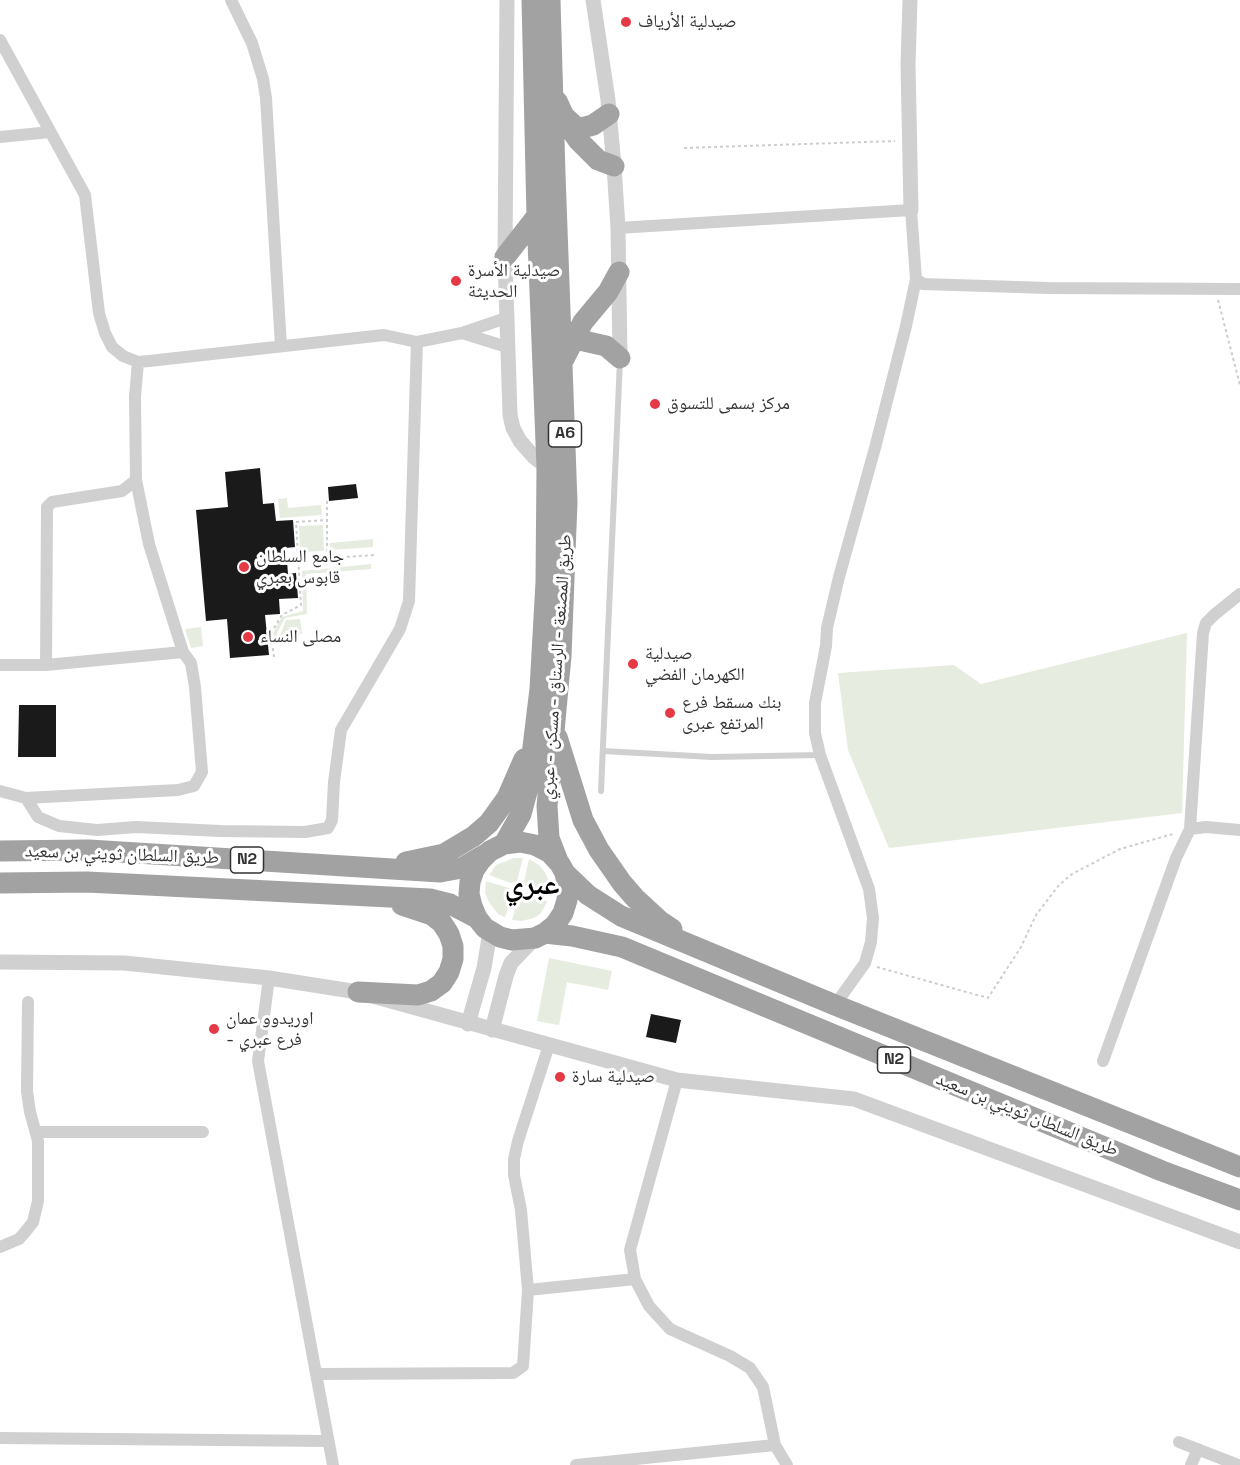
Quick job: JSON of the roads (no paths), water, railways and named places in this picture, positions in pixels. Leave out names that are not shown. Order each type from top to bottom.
[{"type":"highway","name":"طريق المصنعة - الرستاق - مسكن - عبري","points":[[532,0],[537,216],[547,467],[545,726],[547,818],[549,838],[562,869]]},
{"type":"highway","name":"طريق المصنعة - الرستاق - مسكن - عبري","points":[[497,848],[516,825],[526,801],[561,656],[566,532],[563,363],[550,0]]},
{"type":"highway","points":[[552,92],[572,133],[598,160],[614,166]]},
{"type":"highway","points":[[564,116],[574,128],[578,129],[595,124],[609,114]]},
{"type":"highway","points":[[505,257],[537,216]]},
{"type":"highway","points":[[563,363],[587,316],[608,292],[619,272]]},
{"type":"highway","points":[[575,339],[606,346],[620,358]]},
{"type":"highway","points":[[335,866],[412,862],[444,854],[474,836],[489,823],[507,798],[521,766],[545,726]]},
{"type":"highway","points":[[545,726],[584,820],[599,850],[622,883],[660,921],[725,959]]},
{"type":"highway","name":"N2","points":[[497,848],[520,842],[535,845],[549,852],[562,869]]},
{"type":"highway","points":[[483,925],[469,894],[470,882],[474,870],[497,848]]},
{"type":"highway","name":"طريق السلطان ثويني بن سعيد","points":[[0,851],[89,850],[440,872],[462,868],[497,848]]},
{"type":"highway","points":[[540,936],[559,919],[567,900],[568,887],[562,869]]},
{"type":"highway","name":"طريق السلطان ثويني بن سعيد","points":[[562,869],[588,895],[621,916],[835,1005],[1240,1167]]},
{"type":"highway","name":"طريق السلطان ثويني بن سعيد","points":[[0,883],[87,882],[430,899],[450,904],[483,925]]},
{"type":"highway","points":[[358,992],[418,995],[431,991],[442,983],[453,959],[453,946],[449,934],[437,919],[420,910],[372,896]]},
{"type":"highway","name":"N2","points":[[483,925],[512,940],[540,936]]},
{"type":"highway","name":"طريق السلطان ثويني بن سعيد","points":[[540,936],[572,936],[622,947],[1162,1171],[1240,1200]]},
{"type":"street","points":[[231,0],[252,43],[266,98],[281,346]]},
{"type":"street","points":[[507,0],[505,257],[510,415],[513,428],[526,448],[547,467]]},
{"type":"street","points":[[593,0],[614,166],[618,228],[620,358]]},
{"type":"street","points":[[835,1005],[865,963],[872,942],[872,906],[869,889],[820,755],[815,733],[815,703],[829,621],[906,326],[916,279],[909,141],[910,0]]},
{"type":"street","points":[[0,40],[85,195],[99,313],[112,347],[123,356],[138,362],[384,334],[417,342],[462,333],[506,318]]},
{"type":"street","points":[[0,137],[50,132]]},
{"type":"street","points":[[618,228],[911,210]]},
{"type":"street","points":[[916,279],[928,285],[1240,289]]},
{"type":"street","points":[[462,333],[507,347]]},
{"type":"street","points":[[26,798],[38,817],[59,826],[98,830],[136,827],[305,832],[328,828],[332,820],[341,730],[400,629],[409,600],[417,342]]},
{"type":"street","points":[[0,791],[26,798],[170,791],[194,786],[202,772],[191,663],[183,652],[148,544],[136,480],[135,397],[138,362]]},
{"type":"street","points":[[46,665],[47,507],[52,502],[122,491],[136,480]]},
{"type":"street","points":[[1103,1061],[1176,858],[1190,829],[1203,633],[1206,623],[1240,594]]},
{"type":"street","points":[[0,676],[0,665],[46,665],[183,652]]},
{"type":"street","points":[[1190,829],[1206,827],[1240,830]]},
{"type":"street","points":[[468,1024],[486,957],[483,925]]},
{"type":"street","points":[[492,1030],[506,976],[512,963],[540,936]]},
{"type":"street","points":[[0,962],[124,963],[269,978],[358,992],[677,1080],[854,1099],[1240,1242]]},
{"type":"street","points":[[269,978],[258,1061],[333,1465]]},
{"type":"street","points":[[0,1246],[18,1239],[27,1231],[36,1212],[38,1150],[28,1102],[28,1002]]},
{"type":"street","points":[[317,1374],[513,1373],[523,1366],[528,1290],[514,1159],[549,1045]]},
{"type":"street","points":[[677,1080],[630,1250],[635,1279],[649,1306],[670,1329],[730,1356],[750,1368],[763,1387],[775,1445],[787,1465]]},
{"type":"street","points":[[36,1132],[203,1132]]},
{"type":"street","points":[[528,1290],[635,1279]]},
{"type":"street","points":[[0,1438],[328,1441]]},
{"type":"street","points":[[1179,1442],[1238,1465]]},
{"type":"street","points":[[576,1465],[775,1445]]},
{"type":"street","points":[[1191,1465],[1198,1449]]},
{"type":"street","points":[[694,1465],[700,1452]]},
{"type":"lane","points":[[601,791],[620,358]]},
{"type":"lane","points":[[603,751],[712,757],[820,755]]},
{"type":"place","name":"صيدلية الأرياف","points":[[626,22]]},
{"type":"place","name":"صيدلية الأسرة الحديثة","points":[[456,281]]},
{"type":"place","name":"مركز بسمى للتسوق","points":[[655,404]]},
{"type":"place","name":"جامع السلطان قابوس بعبري","points":[[244,567]]},
{"type":"place","name":"مصلى النساء","points":[[248,637]]},
{"type":"place","name":"صيدلية الكهرمان الفضي","points":[[633,664]]},
{"type":"place","name":"بنك مسقط فرع المرتفع عبرى","points":[[670,713]]},
{"type":"place","name":"اوريدوو عمان - فرع عبري","points":[[214,1029]]},
{"type":"place","name":"صيدلية سارة","points":[[560,1077]]},
{"type":"district","name":"عبري","points":[[532,886]]}]
